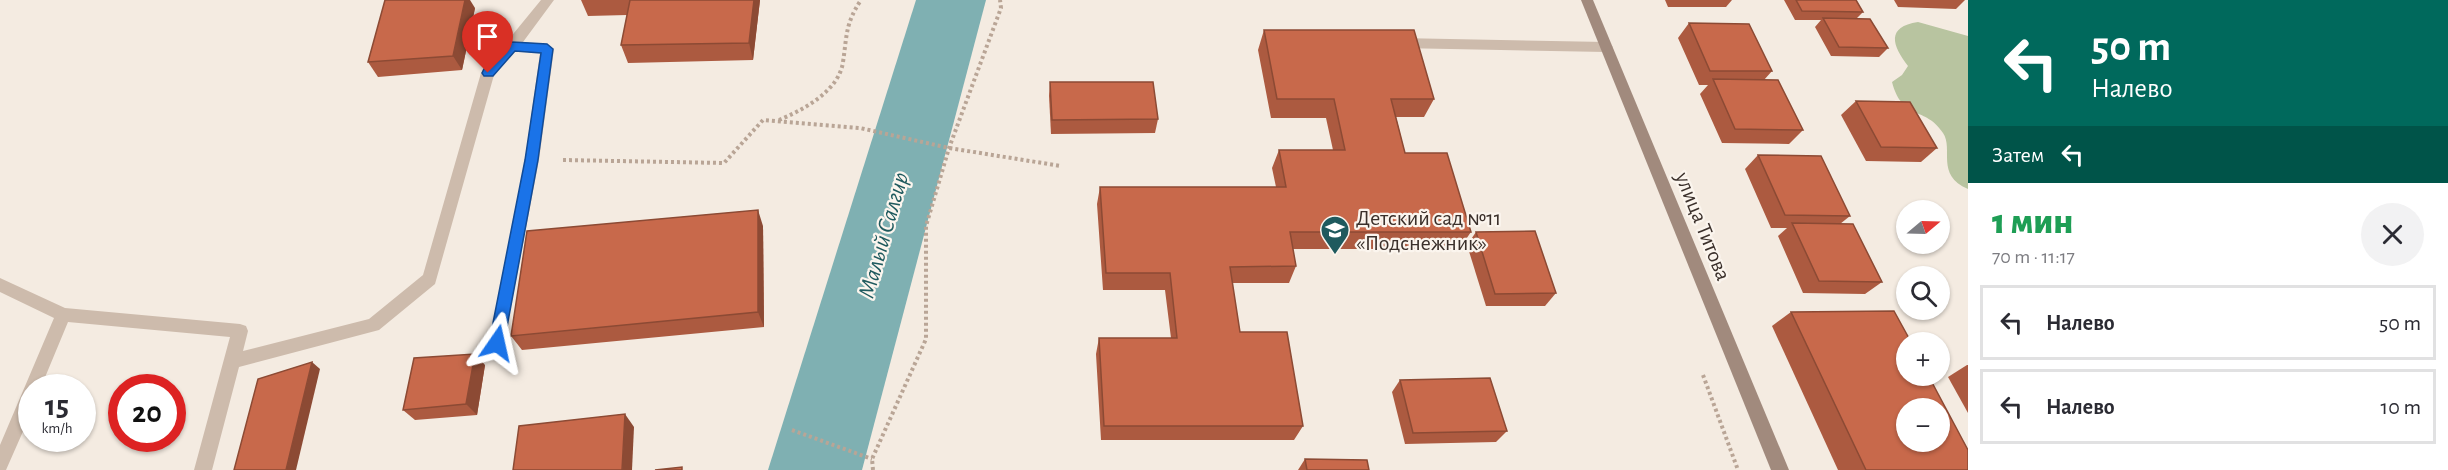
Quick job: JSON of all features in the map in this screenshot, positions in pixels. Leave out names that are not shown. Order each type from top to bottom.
[{"type":"main road","name":"улица Титова","points":[[1587,0],[1780,470]]},
{"type":"lane","points":[[232,361],[373,325],[430,279],[488,73],[548,0]]},
{"type":"lane","points":[[1385,43],[1606,47]]},
{"type":"lane","points":[[497,343],[532,160],[547,49],[512,46]]},
{"type":"lane","points":[[0,285],[63,315],[240,331],[203,470]]},
{"type":"lane","points":[[38,374],[63,315]]},
{"type":"lane","points":[[0,465],[18,422]]},
{"type":"path","points":[[777,121],[808,105],[837,77],[855,8],[861,0]]},
{"type":"path","points":[[873,470],[872,459],[926,339],[926,226],[949,148],[1001,8],[1000,0]]},
{"type":"path","points":[[532,160],[724,163],[763,120],[860,128],[949,148],[1061,166]]},
{"type":"path","points":[[792,430],[872,459]]},
{"type":"green space","points":[[1918,22],[1968,36],[1968,189],[1952,177],[1948,169],[1946,139],[1943,133],[1929,119],[1902,103],[1892,82],[1902,75],[1908,66],[1898,51],[1895,38],[1897,33],[1908,24]]},
{"type":"building","points":[[385,0],[465,0],[453,56],[368,62]]},
{"type":"building","points":[[630,0],[754,0],[749,43],[621,45]]},
{"type":"building","points":[[1796,0],[1856,0],[1863,12],[1802,11]]},
{"type":"building","points":[[1823,18],[1870,19],[1888,48],[1839,47]]},
{"type":"building","points":[[1689,23],[1749,24],[1772,71],[1710,71]]},
{"type":"building","points":[[1264,30],[1414,30],[1434,99],[1391,99],[1405,153],[1447,153],[1471,232],[1290,232],[1296,266],[1230,267],[1240,332],[1287,332],[1303,426],[1104,426],[1099,338],[1177,338],[1170,273],[1106,273],[1100,187],[1286,187],[1279,150],[1345,150],[1334,99],[1277,99]]},
{"type":"building","points":[[1713,79],[1778,80],[1803,130],[1735,129]]},
{"type":"building","points":[[1050,82],[1153,82],[1158,119],[1052,120]]},
{"type":"building","points":[[1856,101],[1910,102],[1937,148],[1881,147]]},
{"type":"building","points":[[1758,155],[1821,156],[1850,216],[1785,215]]},
{"type":"building","points":[[758,210],[758,312],[511,336],[527,231]]},
{"type":"building","points":[[1792,223],[1853,224],[1882,282],[1819,281]]},
{"type":"building","points":[[1535,231],[1556,293],[1495,294],[1476,232]]},
{"type":"building","points":[[1894,311],[1896,320],[1899,320],[1906,332],[1896,332],[1896,386],[1934,386],[1940,398],[1896,398],[1896,452],[1950,452],[1950,416],[1968,450],[1968,470],[1866,470],[1791,312]]},
{"type":"building","points":[[475,354],[466,404],[403,410],[414,358]]},
{"type":"building","points":[[312,362],[286,470],[234,470],[258,379]]},
{"type":"building","points":[[1490,378],[1507,431],[1413,433],[1400,380]]},
{"type":"building","points":[[625,414],[622,470],[513,470],[519,426]]},
{"type":"building","points":[[1305,459],[1367,460],[1369,470],[1307,470]]},
{"type":"building","points":[[682,467],[682,470],[655,470]]},
{"type":"waterway","name":"Малый Салгир","points":[[815,470],[951,0]]},
{"type":"place","name":"Детский сад №11 «Подснежник»","points":[[1335,256]]},
{"type":"route","points":[[488,73],[512,46],[547,49],[532,160],[497,343]]}]
